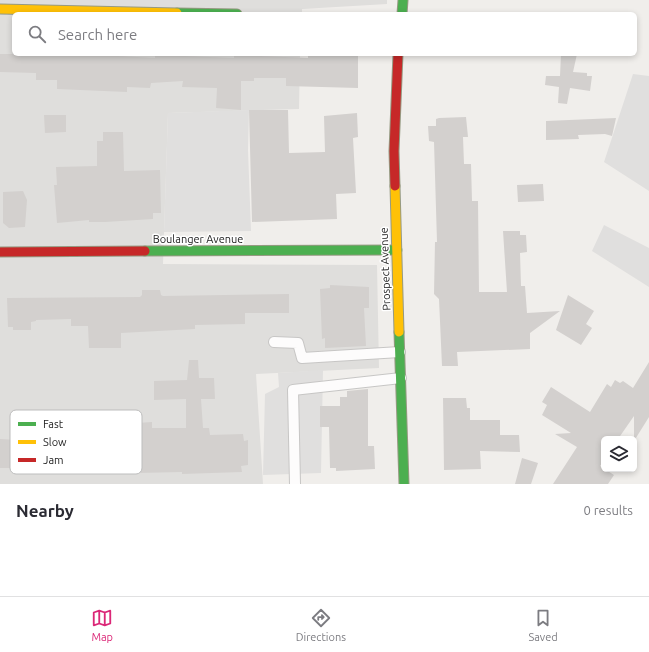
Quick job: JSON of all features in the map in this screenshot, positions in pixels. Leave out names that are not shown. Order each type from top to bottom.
[{"type":"street","points":[[402,12],[403,0]]},
{"type":"street","points":[[0,9],[142,12]]},
{"type":"street","name":"Prospect Avenue","points":[[398,56],[394,151],[404,484]]},
{"type":"street","name":"Boulanger Avenue","points":[[0,252],[397,250]]},
{"type":"lane","points":[[274,342],[298,343],[302,358],[400,352]]},
{"type":"lane","points":[[295,484],[293,390],[401,378]]},
{"type":"shaded area","points":[[0,0],[387,0],[387,4],[302,9],[302,12],[12,12],[12,56],[300,56],[299,109],[168,113],[163,264],[377,265],[379,368],[256,374],[263,484],[0,484]]},
{"type":"shaded area","points":[[633,74],[649,76],[649,191],[604,162]]},
{"type":"shaded area","points":[[249,110],[248,150],[251,231],[164,232],[168,113]]},
{"type":"shaded area","points":[[604,225],[649,248],[649,287],[592,251]]},
{"type":"shaded area","points":[[323,370],[321,473],[263,475],[265,394],[279,387],[278,373]]},
{"type":"building","points":[[0,54],[12,54],[12,56],[118,56],[155,58],[155,56],[234,58],[234,56],[259,56],[308,58],[308,56],[358,56],[358,88],[286,86],[286,78],[254,78],[254,81],[241,81],[241,110],[216,108],[217,88],[182,87],[183,81],[151,83],[150,88],[127,87],[127,92],[57,89],[57,80],[36,80],[36,73],[0,72]]},
{"type":"building","points":[[561,56],[577,56],[573,72],[587,73],[587,76],[592,76],[590,91],[570,88],[567,104],[558,103],[559,87],[545,85],[546,76],[560,76]]},
{"type":"building","points":[[249,110],[288,110],[289,153],[325,152],[324,116],[357,113],[358,137],[353,138],[356,193],[336,194],[337,219],[252,222]]},
{"type":"building","points":[[44,115],[66,115],[66,132],[45,133]]},
{"type":"building","points":[[466,117],[468,137],[463,137],[464,164],[471,164],[472,201],[478,201],[479,292],[507,292],[503,231],[520,231],[520,235],[526,235],[527,252],[520,253],[521,286],[525,286],[527,313],[560,311],[530,333],[530,349],[457,352],[458,366],[442,366],[439,299],[434,294],[435,242],[437,242],[434,142],[429,141],[428,126],[436,126],[436,119],[439,118]]},
{"type":"building","points":[[616,118],[612,136],[605,134],[578,135],[579,139],[546,140],[546,121]]},
{"type":"building","points":[[103,132],[123,132],[124,171],[160,170],[161,213],[153,213],[153,219],[105,222],[89,222],[89,220],[57,223],[54,185],[57,185],[56,167],[97,166],[97,141],[103,141]]},
{"type":"building","points":[[543,184],[544,201],[518,202],[517,185]]},
{"type":"building","points":[[23,191],[27,200],[25,227],[9,228],[3,223],[3,192]]},
{"type":"building","points":[[330,285],[369,287],[369,308],[364,308],[366,346],[325,348],[325,338],[322,339],[320,289],[330,288]]},
{"type":"building","points":[[142,290],[160,290],[161,295],[163,296],[289,294],[289,313],[245,313],[245,324],[195,325],[195,329],[121,333],[121,348],[89,348],[88,326],[71,326],[71,319],[36,320],[31,322],[31,330],[13,330],[13,327],[8,327],[7,298],[140,297],[142,295]]},
{"type":"building","points":[[568,295],[594,311],[586,324],[592,328],[581,345],[556,330]]},
{"type":"building","points":[[189,360],[198,360],[199,378],[214,378],[215,399],[201,399],[203,428],[209,428],[210,435],[243,434],[244,441],[248,440],[248,465],[241,466],[242,472],[182,474],[182,472],[142,473],[142,423],[152,422],[152,428],[186,428],[186,399],[154,400],[154,381],[187,380]]},
{"type":"building","points":[[649,362],[649,417],[637,436],[634,436],[634,416],[620,436],[601,436],[601,472],[609,472],[614,475],[608,484],[553,484],[577,447],[555,434],[571,433],[542,415],[547,405],[542,402],[551,387],[590,412],[607,384],[611,387],[615,380],[620,383],[623,381],[633,388]]},
{"type":"building","points":[[368,389],[368,446],[374,446],[375,469],[336,471],[336,468],[330,468],[329,427],[320,427],[320,406],[340,406],[340,397],[347,397],[347,391]]},
{"type":"building","points":[[443,398],[466,398],[467,408],[470,408],[470,420],[500,420],[500,435],[519,435],[520,452],[480,451],[481,469],[444,470]]},
{"type":"building","points":[[0,439],[10,440],[10,468],[0,468]]},
{"type":"building","points":[[522,458],[538,463],[531,484],[515,484]]},
{"type":"traffic: fast","points":[[402,12],[403,0]]},
{"type":"traffic: fast","points":[[145,251],[397,250]]},
{"type":"traffic: fast","points":[[399,332],[404,484]]},
{"type":"traffic: slow","points":[[0,9],[133,12]]},
{"type":"traffic: slow","points":[[395,186],[399,332]]},
{"type":"traffic: jam","points":[[395,186],[394,151],[398,56]]},
{"type":"traffic: jam","points":[[0,252],[145,251]]}]
